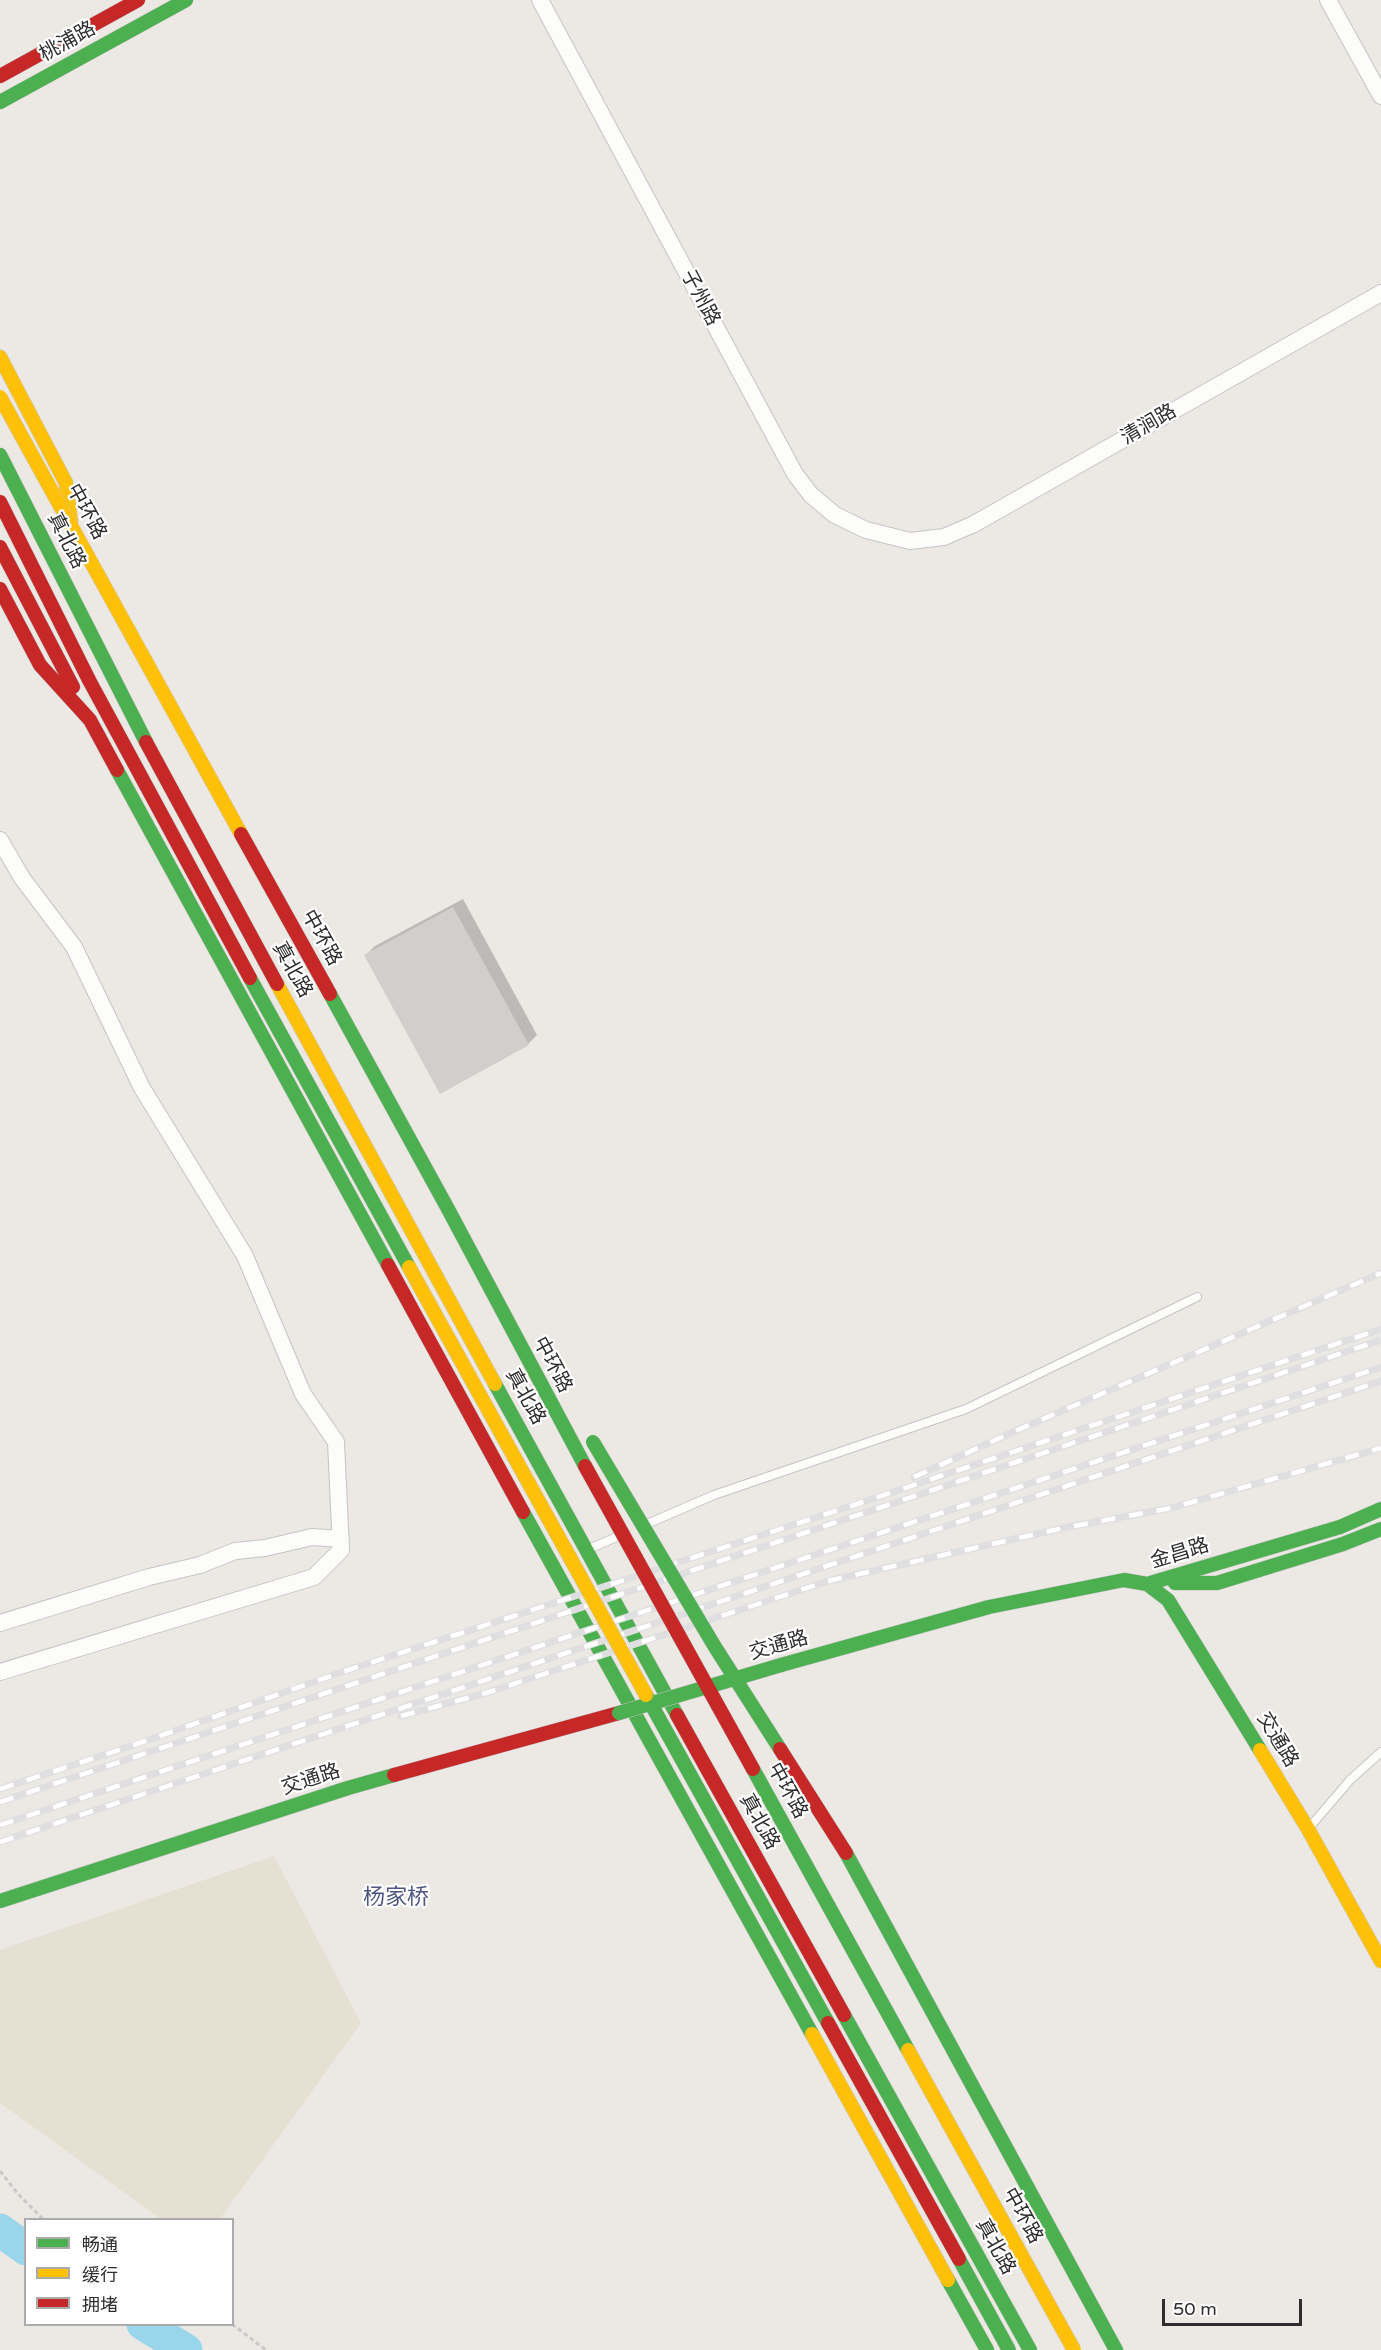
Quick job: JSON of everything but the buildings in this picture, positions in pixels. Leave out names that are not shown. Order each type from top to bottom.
[{"type":"main road","name":"桃浦路","points":[[0,76],[138,0]]},
{"type":"main road","name":"桃浦路","points":[[0,102],[186,0]]},
{"type":"main road","points":[[0,357],[66,483],[82,616]]},
{"type":"main road","name":"中环路","points":[[0,397],[448,1209],[548,1398],[1074,2350]]},
{"type":"main road","name":"真北路","points":[[0,455],[164,777],[586,1550],[1029,2350]]},
{"type":"main road","points":[[0,502],[89,681],[298,1066],[1009,2350]]},
{"type":"main road","points":[[0,533],[89,681]]},
{"type":"main road","points":[[0,546],[90,720],[544,1551],[987,2350]]},
{"type":"main road","points":[[0,589],[40,665],[90,720]]},
{"type":"main road","points":[[448,1209],[551,1373]]},
{"type":"main road","points":[[588,1433],[715,1647],[846,1853],[1116,2350]]},
{"type":"main road","name":"金昌路","points":[[1147,1584],[1340,1527],[1381,1509]]},
{"type":"main road","name":"金昌路","points":[[1147,1584],[1218,1583],[1343,1544],[1381,1529]]},
{"type":"main road","name":"交通路","points":[[0,1901],[348,1788],[989,1607],[1124,1580],[1147,1584],[1168,1600],[1308,1829],[1381,1961]]},
{"type":"street","name":"子州路","points":[[540,0],[795,474],[811,495],[835,515],[866,530],[910,541]]},
{"type":"street","points":[[1328,0],[1381,96]]},
{"type":"street","name":"清涧路","points":[[910,541],[944,537],[974,524],[1381,293]]},
{"type":"street","points":[[0,840],[22,878],[74,947],[142,1088],[245,1256],[303,1394],[336,1442],[341,1539],[341,1550],[314,1577],[0,1672]]},
{"type":"street","points":[[0,1623],[149,1576],[200,1565],[235,1551],[265,1548],[312,1537],[341,1539]]},
{"type":"lane","points":[[586,1550],[714,1495],[966,1409],[1197,1297]]},
{"type":"lane","points":[[1308,1829],[1350,1780],[1381,1752]]},
{"type":"path","points":[[0,2171],[18,2194],[42,2218]]},
{"type":"path","points":[[233,2326],[266,2350]]},
{"type":"shaded area","points":[[274,1856],[361,2023],[221,2218],[160,2218],[0,2103],[0,1950]]},
{"type":"waterway","points":[[0,2230],[24,2248]]},
{"type":"waterway","points":[[146,2326],[186,2350]]},
{"type":"railway","points":[[914,1477],[1381,1273]]},
{"type":"railway","points":[[0,1789],[339,1673],[854,1505],[1381,1329]]},
{"type":"railway","points":[[0,1802],[1381,1340]]},
{"type":"railway","points":[[0,1825],[1381,1367]]},
{"type":"railway","points":[[0,1842],[1381,1381]]},
{"type":"railway","points":[[401,1716],[486,1693],[828,1581],[1063,1528],[1171,1508],[1381,1448]]},
{"type":"traffic: fast","points":[[0,102],[186,0]]},
{"type":"traffic: fast","points":[[0,455],[146,742]]},
{"type":"traffic: fast","points":[[117,770],[388,1265]]},
{"type":"traffic: fast","points":[[250,978],[409,1267]]},
{"type":"traffic: fast","points":[[330,994],[585,1466]]},
{"type":"traffic: fast","points":[[495,1384],[677,1715]]},
{"type":"traffic: fast","points":[[593,1442],[715,1647],[780,1749]]},
{"type":"traffic: fast","points":[[1147,1584],[1340,1527],[1381,1509]]},
{"type":"traffic: fast","points":[[523,1512],[812,2034]]},
{"type":"traffic: fast","points":[[1175,1583],[1217,1583],[1343,1544],[1381,1529]]},
{"type":"traffic: fast","points":[[781,1665],[989,1607],[1124,1580],[1147,1584],[1168,1600],[1260,1750]]},
{"type":"traffic: fast","points":[[619,1713],[781,1665]]},
{"type":"traffic: fast","points":[[646,1695],[828,2023]]},
{"type":"traffic: fast","points":[[753,1769],[908,2050]]},
{"type":"traffic: fast","points":[[0,1901],[394,1775]]},
{"type":"traffic: fast","points":[[846,1853],[1116,2350]]},
{"type":"traffic: fast","points":[[844,2015],[1030,2350]]},
{"type":"traffic: fast","points":[[959,2259],[1009,2350]]},
{"type":"traffic: fast","points":[[948,2280],[987,2350]]},
{"type":"traffic: slow","points":[[0,357],[66,483],[71,523]]},
{"type":"traffic: slow","points":[[0,397],[241,834]]},
{"type":"traffic: slow","points":[[277,984],[495,1384]]},
{"type":"traffic: slow","points":[[409,1267],[646,1695]]},
{"type":"traffic: slow","points":[[1260,1750],[1308,1829],[1381,1961]]},
{"type":"traffic: slow","points":[[812,2034],[948,2280]]},
{"type":"traffic: slow","points":[[908,2050],[1074,2350]]},
{"type":"traffic: jam","points":[[0,76],[138,0]]},
{"type":"traffic: jam","points":[[0,502],[89,680]]},
{"type":"traffic: jam","points":[[0,547],[73,687]]},
{"type":"traffic: jam","points":[[0,589],[40,665],[90,720],[117,770]]},
{"type":"traffic: jam","points":[[89,680],[250,978]]},
{"type":"traffic: jam","points":[[146,742],[277,984]]},
{"type":"traffic: jam","points":[[241,834],[330,994]]},
{"type":"traffic: jam","points":[[388,1265],[523,1512]]},
{"type":"traffic: jam","points":[[585,1466],[753,1769]]},
{"type":"traffic: jam","points":[[394,1775],[619,1713]]},
{"type":"traffic: jam","points":[[677,1715],[844,2015]]},
{"type":"traffic: jam","points":[[780,1749],[846,1853]]},
{"type":"traffic: jam","points":[[828,2023],[959,2259]]},
{"type":"district","name":"杨家桥","points":[[396,1898]]}]
